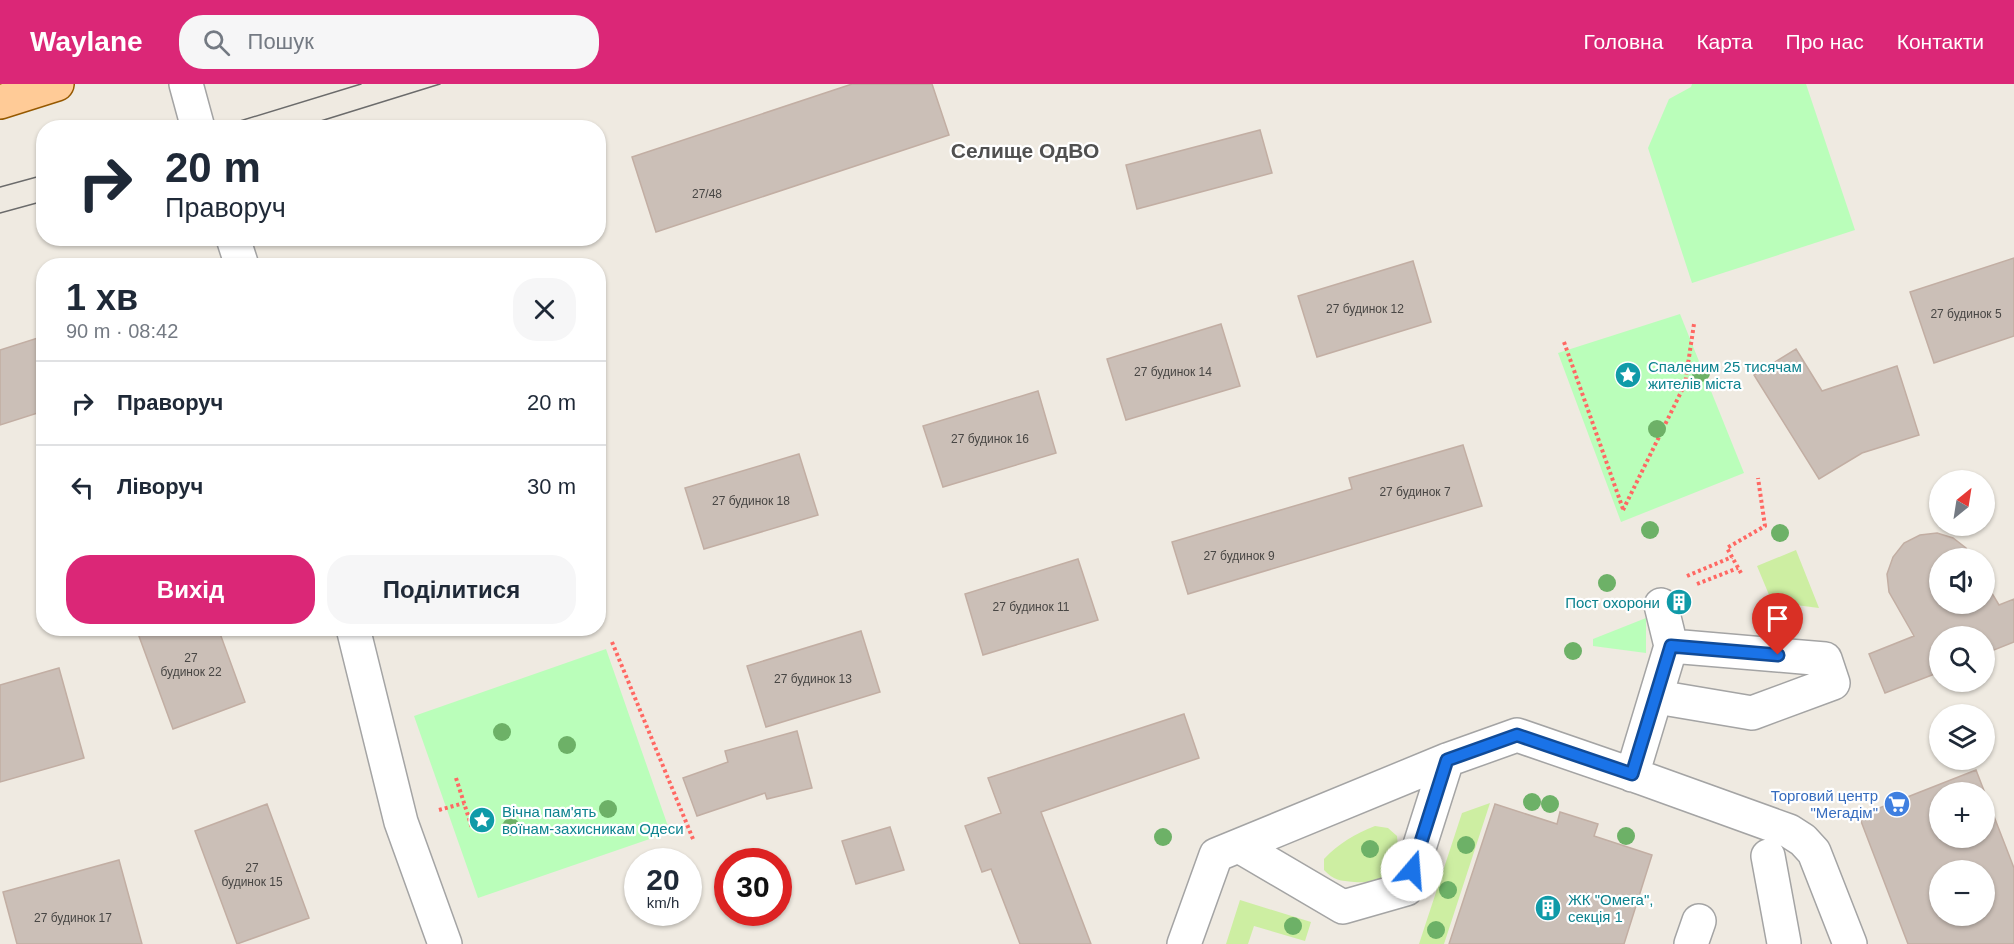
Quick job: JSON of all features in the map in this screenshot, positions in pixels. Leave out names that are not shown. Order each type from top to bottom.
[{"type":"main road","points":[[0,102],[57,84]]},
{"type":"street","points":[[186,84],[196,120]]},
{"type":"street","points":[[1632,774],[1671,646],[1675,596]]},
{"type":"street","points":[[355,636],[401,822],[445,944]]},
{"type":"street","points":[[1657,697],[1752,713],[1833,684],[1825,659],[1671,646]]},
{"type":"street","points":[[1184,944],[1216,855],[1447,760],[1517,735],[1632,774],[1772,841]]},
{"type":"street","points":[[1239,846],[1343,907],[1406,889],[1447,760]]},
{"type":"street","points":[[1754,911],[1772,841],[1789,831],[1803,840],[1814,852],[1850,944]]},
{"type":"street","points":[[1772,841],[1785,943]]},
{"type":"path","points":[[1564,342],[1623,510],[1685,384],[1694,324]]},
{"type":"path","points":[[1675,596],[1739,571],[1726,548],[1765,526],[1758,478]]},
{"type":"path","points":[[1683,577],[1732,557]]},
{"type":"path","points":[[612,642],[693,839]]},
{"type":"path","points":[[456,778],[472,828]]},
{"type":"green space","points":[[1692,84],[1806,84],[1855,230],[1692,283],[1648,148],[1669,99],[1691,87]]},
{"type":"green space","points":[[1680,314],[1744,473],[1621,522],[1558,353]]},
{"type":"green space","points":[[1796,550],[1819,608],[1772,602],[1757,566]]},
{"type":"green space","points":[[1646,618],[1646,653],[1593,646],[1593,639]]},
{"type":"green space","points":[[606,649],[670,832],[478,898],[414,716]]},
{"type":"green space","points":[[1490,803],[1444,944],[1419,944],[1462,813]]},
{"type":"green space","points":[[1375,826],[1388,828],[1397,836],[1397,858],[1389,873],[1375,881],[1354,882],[1338,879],[1324,870],[1324,859],[1335,848]]},
{"type":"green space","points":[[1240,900],[1311,922],[1305,941],[1254,926],[1248,944],[1226,944]]},
{"type":"building","points":[[852,84],[932,84],[949,135],[656,232],[632,157]]},
{"type":"building","points":[[1260,130],[1272,173],[1137,209],[1126,165]]},
{"type":"building","points":[[2014,258],[2014,336],[1934,363],[1910,292]]},
{"type":"building","points":[[1413,261],[1431,322],[1317,357],[1298,296]]},
{"type":"building","points":[[1221,324],[1240,386],[1126,420],[1107,359]]},
{"type":"building","points":[[36,339],[36,414],[0,425],[0,350]]},
{"type":"building","points":[[1796,349],[1822,391],[1897,366],[1919,435],[1862,453],[1819,479],[1754,375]]},
{"type":"building","points":[[1038,391],[1056,453],[943,487],[923,426]]},
{"type":"building","points":[[1463,445],[1482,506],[1188,594],[1172,542],[1352,489],[1349,478]]},
{"type":"building","points":[[799,454],[818,515],[704,549],[685,488]]},
{"type":"building","points":[[1920,535],[1947,536],[1966,548],[1929,548],[1929,614],[1995,614],[1995,598],[1999,605],[2014,599],[2014,642],[1995,650],[1995,626],[1929,626],[1929,676],[1885,693],[1869,654],[1914,636],[1889,592],[1887,574],[1893,557],[1904,543]]},
{"type":"building","points":[[1078,559],[1098,620],[983,655],[965,594]]},
{"type":"building","points":[[861,631],[880,692],[766,727],[747,666]]},
{"type":"building","points":[[139,636],[221,636],[245,702],[173,729]]},
{"type":"building","points":[[59,668],[84,758],[0,782],[0,685]]},
{"type":"building","points":[[1184,714],[1199,758],[1041,812],[1091,944],[1020,944],[991,869],[982,872],[965,826],[1001,813],[988,778]]},
{"type":"building","points":[[797,731],[812,788],[767,799],[765,793],[697,816],[683,778],[728,762],[725,751]]},
{"type":"building","points":[[1976,770],[1981,782],[1945,782]]},
{"type":"building","points":[[1929,788],[1929,848],[1995,848],[1995,819],[2014,868],[2014,944],[1908,944],[1859,816]]},
{"type":"building","points":[[267,804],[309,918],[237,944],[195,831]]},
{"type":"building","name":"ЖК \"Омега\", секція 1","points":[[1495,804],[1557,824],[1560,812],[1598,824],[1594,836],[1652,855],[1624,944],[1449,944]]},
{"type":"building","points":[[890,827],[904,870],[856,884],[842,841]]},
{"type":"building","points":[[119,860],[142,944],[17,944],[3,892]]},
{"type":"tram line","points":[[243,120],[361,84]]},
{"type":"tram line","points":[[324,120],[440,84]]},
{"type":"tram line","points":[[0,187],[36,177]]},
{"type":"tram line","points":[[0,213],[36,203]]},
{"type":"place","name":"Спаленим 25 тисячам жителів міста","points":[[1628,375]]},
{"type":"place","name":"Пост охорони","points":[[1679,602]]},
{"type":"place","name":"Торговий центр \"Мегадім\"","points":[[1897,804]]},
{"type":"place","name":"Вічна пам'ять воїнам-захисникам Одеси","points":[[482,820]]},
{"type":"place","name":"ЖК \"Омега\", секція 1","points":[[1548,908]]},
{"type":"district","name":"Селище ОдВО","points":[[1025,150]]},
{"type":"route","points":[[1412,870],[1447,760],[1517,735],[1632,774],[1671,646],[1778,655]]}]
